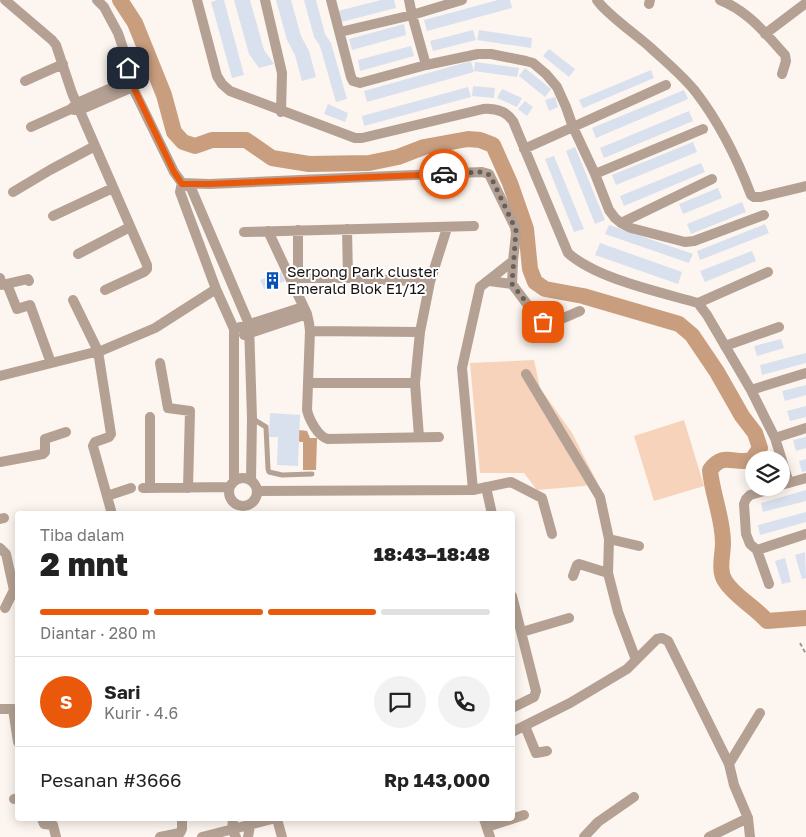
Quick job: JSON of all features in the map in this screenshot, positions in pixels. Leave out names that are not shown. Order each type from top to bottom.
[{"type":"street","points":[[5,0],[52,40],[60,53],[76,108],[95,146],[147,266],[147,269],[105,290]]},
{"type":"street","points":[[97,0],[110,17],[124,47],[131,83],[174,172],[182,184],[191,188],[249,328],[252,418],[250,480]]},
{"type":"street","points":[[196,0],[217,76],[222,84],[230,91],[281,112],[355,138],[489,109],[497,110],[510,117],[568,253],[575,259],[607,275],[698,304],[707,315],[751,390],[775,438],[778,451]]},
{"type":"street","points":[[265,0],[282,73],[281,112]]},
{"type":"street","points":[[331,0],[351,77],[356,83],[426,65],[484,54],[526,60],[533,63],[546,74],[556,87],[596,174],[609,210],[621,224],[689,242],[764,215]]},
{"type":"street","points":[[410,0],[412,15],[426,65]]},
{"type":"street","points":[[340,32],[412,15],[462,0]]},
{"type":"street","points":[[597,0],[604,9],[640,37],[682,76],[695,92],[739,163],[751,195],[761,197],[806,186]]},
{"type":"street","points":[[720,0],[737,8],[756,23],[786,57],[782,74]]},
{"type":"street","points":[[765,34],[806,3]]},
{"type":"street","points":[[24,81],[63,64]]},
{"type":"street","points":[[31,127],[131,83]]},
{"type":"street","points":[[524,149],[666,85]]},
{"type":"street","points":[[596,174],[702,129]]},
{"type":"street","points":[[12,192],[95,146]]},
{"type":"street","points":[[182,184],[486,173],[490,175],[516,230],[512,284],[543,322],[549,323],[580,312]]},
{"type":"street","points":[[621,224],[712,179]]},
{"type":"street","points":[[150,417],[147,488],[188,488],[232,484],[242,477],[254,483],[257,491],[254,500],[251,503],[234,508],[229,496],[232,484],[234,334],[180,192],[182,184]]},
{"type":"street","points":[[53,216],[113,188]]},
{"type":"street","points":[[244,232],[474,226]]},
{"type":"street","points":[[78,254],[130,227]]},
{"type":"street","points":[[419,437],[415,383],[420,332],[430,282],[447,228]]},
{"type":"street","points":[[347,229],[348,278]]},
{"type":"street","points":[[294,278],[298,230]]},
{"type":"street","points":[[268,231],[294,278],[305,310],[310,330],[308,414],[324,438],[439,437]]},
{"type":"street","points":[[473,490],[462,368],[480,287],[513,261]]},
{"type":"street","points":[[698,304],[768,272]]},
{"type":"street","points":[[294,278],[348,278],[430,282]]},
{"type":"street","points":[[29,281],[28,279],[3,281],[17,309],[30,304],[51,363]]},
{"type":"street","points":[[489,281],[512,284]]},
{"type":"street","points":[[0,376],[98,351],[155,328],[216,290]]},
{"type":"street","points":[[73,300],[98,351],[110,434],[109,437],[95,442],[93,446],[111,511]]},
{"type":"street","points":[[234,334],[305,310]]},
{"type":"street","points":[[725,346],[779,327]]},
{"type":"street","points":[[310,330],[420,332]]},
{"type":"street","points":[[160,362],[168,408],[190,411],[188,488]]},
{"type":"street","points":[[751,390],[806,373]]},
{"type":"street","points":[[526,374],[600,497],[609,539],[608,573],[618,612],[636,660]]},
{"type":"street","points":[[308,384],[415,383]]},
{"type":"street","points":[[775,438],[806,428]]},
{"type":"street","points":[[0,462],[43,454],[46,452],[45,439],[66,432]]},
{"type":"street","points":[[790,483],[806,478]]},
{"type":"street","points":[[257,491],[473,490],[510,482],[540,496],[552,534]]},
{"type":"street","points":[[486,487],[491,511]]},
{"type":"street","points":[[107,496],[131,488]]},
{"type":"street","points":[[749,496],[746,499],[744,513],[746,534],[750,544],[757,550],[769,584]]},
{"type":"street","points":[[251,503],[251,511]]},
{"type":"street","points":[[757,550],[806,534]]},
{"type":"street","points":[[609,539],[639,546]]},
{"type":"street","points":[[0,548],[6,554],[15,586]]},
{"type":"street","points":[[573,576],[579,564],[608,573]]},
{"type":"street","points":[[5,608],[15,592]]},
{"type":"street","points":[[515,607],[536,694],[534,697],[515,706]]},
{"type":"street","points":[[522,632],[568,618]]},
{"type":"street","points":[[515,731],[628,669],[657,639],[662,638],[668,641],[729,764],[734,785],[748,818],[750,837]]},
{"type":"street","points":[[0,709],[13,709],[15,722]]},
{"type":"street","points":[[729,764],[760,713]]},
{"type":"street","points":[[525,726],[534,750],[540,754],[548,751]]},
{"type":"street","points":[[584,837],[598,822],[634,797]]},
{"type":"street","points":[[515,818],[524,815]]},
{"type":"street","points":[[709,837],[748,818]]},
{"type":"street","points":[[43,821],[44,824],[53,825],[56,837]]},
{"type":"street","points":[[160,837],[180,833],[182,821]]},
{"type":"street","points":[[278,821],[282,837]]},
{"type":"street","points":[[487,828],[507,821]]},
{"type":"street","points":[[202,837],[234,833],[251,822]]},
{"type":"street","points":[[248,837],[251,822]]},
{"type":"lane","points":[[252,418],[266,427],[269,472],[282,475],[312,474]]},
{"type":"path","points":[[800,643],[806,654]]},
{"type":"shaded area","points":[[534,360],[540,388],[572,433],[597,482],[584,486],[537,490],[524,473],[480,473],[470,363]]},
{"type":"shaded area","points":[[684,420],[704,486],[654,501],[634,436]]},
{"type":"shaded area","points":[[299,430],[307,431],[310,438],[317,438],[316,470],[303,470],[303,442],[298,440]]},
{"type":"building","points":[[224,0],[244,75],[232,78],[211,2]]},
{"type":"building","points":[[234,0],[250,0],[264,50],[274,64],[259,68],[249,54]]},
{"type":"building","points":[[276,0],[291,0],[301,36],[309,51],[316,77],[302,81],[295,55],[287,40]]},
{"type":"building","points":[[304,0],[316,0],[325,34],[331,43],[347,99],[336,102],[320,46],[314,37]]},
{"type":"building","points":[[381,0],[394,0],[396,8],[341,22],[338,11]]},
{"type":"building","points":[[498,0],[510,0],[512,8],[427,31],[424,20]]},
{"type":"building","points":[[404,24],[406,35],[352,50],[349,39]]},
{"type":"building","points":[[473,30],[476,40],[433,51],[430,41]]},
{"type":"building","points":[[479,30],[532,38],[531,48],[477,40]]},
{"type":"building","points":[[411,46],[414,56],[360,71],[358,60]]},
{"type":"building","points":[[549,49],[575,69],[569,77],[543,56]]},
{"type":"building","points":[[471,61],[474,72],[367,102],[364,91]]},
{"type":"building","points":[[475,62],[519,68],[517,77],[474,71]]},
{"type":"building","points":[[525,68],[551,89],[545,97],[519,76]]},
{"type":"building","points":[[651,70],[654,78],[583,108],[579,100]]},
{"type":"building","points":[[473,86],[495,88],[494,98],[472,96]]},
{"type":"building","points":[[468,87],[471,97],[364,126],[362,116]]},
{"type":"building","points":[[502,89],[522,98],[517,107],[497,98]]},
{"type":"building","points":[[684,90],[688,99],[596,138],[592,128]]},
{"type":"building","points":[[555,97],[558,107],[549,111],[545,100]]},
{"type":"building","points":[[525,101],[533,107],[527,116],[518,109]]},
{"type":"building","points":[[328,104],[348,113],[345,122],[324,114]]},
{"type":"building","points":[[689,111],[693,121],[604,158],[600,148]]},
{"type":"building","points":[[693,142],[697,152],[616,185],[612,175]]},
{"type":"building","points":[[575,147],[605,220],[595,224],[566,151]]},
{"type":"building","points":[[554,156],[584,229],[574,232],[545,159]]},
{"type":"building","points":[[701,163],[705,172],[624,206],[620,196]]},
{"type":"building","points":[[718,188],[722,198],[683,214],[679,204]]},
{"type":"building","points":[[742,202],[746,212],[691,234],[687,224]]},
{"type":"building","points":[[765,224],[769,233],[700,260],[697,251]]},
{"type":"building","points":[[609,225],[693,254],[689,263],[605,234]]},
{"type":"building","points":[[600,243],[682,272],[678,284],[595,255]]},
{"type":"building","points":[[752,251],[756,261],[705,282],[700,271]]},
{"type":"building","name":"Serpong Park cluster Emerald Blok E1/12","points":[[281,272],[285,281],[265,290],[260,280]]},
{"type":"building","points":[[781,339],[784,348],[757,356],[754,346]]},
{"type":"building","points":[[806,353],[806,363],[762,375],[760,365]]},
{"type":"building","points":[[806,385],[806,395],[785,401],[782,391]]},
{"type":"building","points":[[806,406],[806,417],[790,421],[787,411]]},
{"type":"building","points":[[270,413],[300,415],[298,466],[277,465],[278,437],[269,437]]},
{"type":"building","points":[[806,437],[806,448],[796,451],[793,440]]},
{"type":"building","points":[[806,459],[806,471],[802,472],[799,461]]},
{"type":"building","points":[[806,490],[806,501],[763,512],[761,503]]},
{"type":"building","points":[[806,512],[806,522],[760,535],[758,525]]},
{"type":"building","points":[[805,552],[806,578],[802,579],[795,555]]},
{"type":"building","points":[[785,558],[791,582],[782,584],[775,561]]},
{"type":"waterway","points":[[120,0],[135,23],[164,95],[174,132],[183,142],[195,146],[212,140],[246,140],[272,158],[309,164],[369,163],[398,157],[424,147],[468,139],[480,140],[493,145],[510,183],[526,229],[530,269],[535,282],[545,289],[583,296],[679,324],[692,335],[717,372],[742,416],[755,433],[760,448],[752,460],[720,461],[710,470],[723,534],[721,567],[723,577],[729,587],[767,621],[806,618]]},
{"type":"way so far","points":[[444,174],[482,172],[490,175],[516,230],[512,284],[543,322]]},
{"type":"place","name":"Serpong Park cluster Emerald Blok E1/12","points":[[273,281]]},
{"type":"route","points":[[128,68],[130,80],[174,172],[182,184],[444,174]]}]
